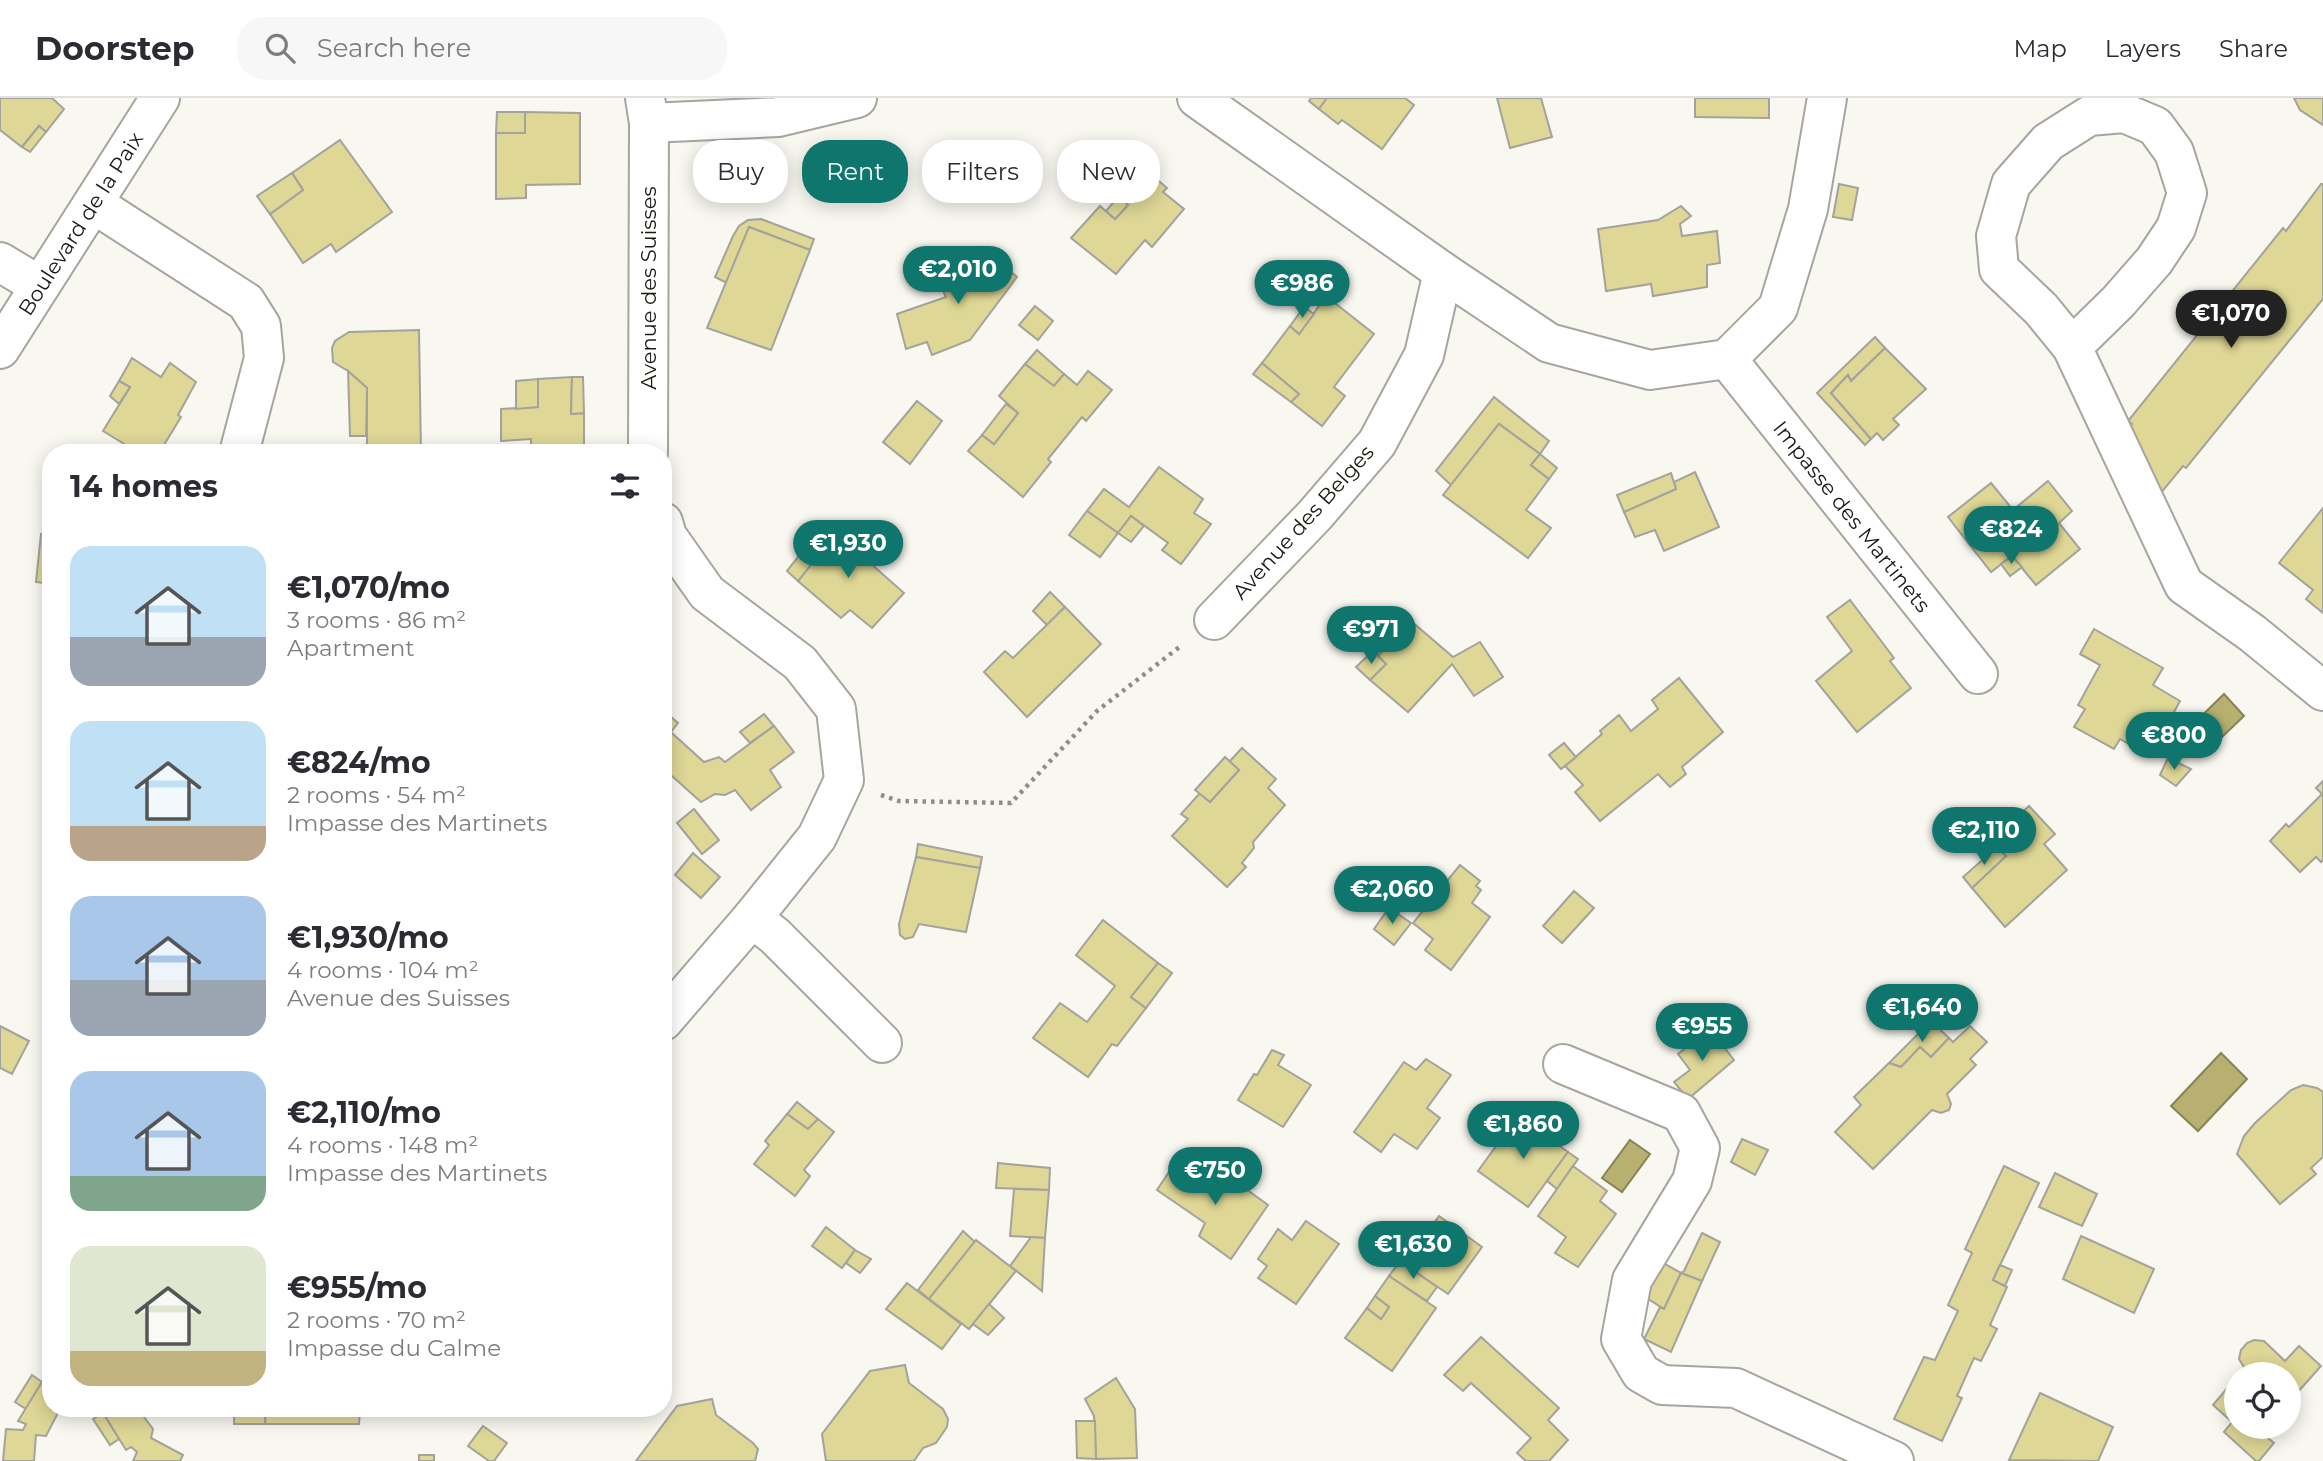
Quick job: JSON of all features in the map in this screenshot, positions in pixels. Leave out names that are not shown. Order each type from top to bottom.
[{"type":"street","name":"Boulevard de la Paix","points":[[0,349],[160,98]]},
{"type":"street","points":[[647,110],[764,107],[857,98]]},
{"type":"street","points":[[1197,98],[1443,272],[1549,343],[1650,370],[1727,359],[1778,308],[1808,209],[1827,98]]},
{"type":"street","name":"Avenue des Suisses","points":[[647,110],[648,444]]},
{"type":"street","points":[[2072,347],[2118,302],[2154,261],[2176,228],[2187,193],[2174,152],[2155,126],[2124,113],[2089,116],[2048,142],[2011,184],[1996,236],[1999,269],[2041,309],[2072,347],[2184,585],[2252,633],[2323,691]]},
{"type":"street","points":[[94,204],[246,302],[261,326],[264,358],[241,444]]},
{"type":"street","points":[[0,262],[40,286]]},
{"type":"street","name":"Avenue des Belges","points":[[1214,620],[1315,515],[1377,443],[1424,355],[1443,272]]},
{"type":"street","name":"Impasse des Martinets","points":[[1727,359],[1978,674]]},
{"type":"street","points":[[672,543],[707,593],[800,663],[836,709],[844,780],[817,837],[672,1011]]},
{"type":"street","points":[[752,918],[775,936],[882,1043]]},
{"type":"street","points":[[1563,1064],[1681,1113],[1700,1148],[1692,1181],[1632,1280],[1621,1339],[1641,1373],[1662,1385],[1736,1388],[1894,1461]]},
{"type":"path","points":[[844,780],[899,801],[1012,803],[1097,712],[1214,620]]},
{"type":"shaded area","points":[[2224,694],[2244,716],[2201,757],[2181,736]]},
{"type":"shaded area","points":[[2221,1053],[2247,1079],[2198,1131],[2171,1106]]},
{"type":"shaded area","points":[[1630,1140],[1650,1154],[1622,1192],[1602,1178]]},
{"type":"building","points":[[0,98],[52,98],[64,109],[46,132],[39,126],[22,147],[0,130]]},
{"type":"building","points":[[1311,98],[1327,98],[1319,109],[1309,101]]},
{"type":"building","points":[[1327,98],[1405,98],[1414,105],[1382,149],[1342,120],[1338,124],[1319,109]]},
{"type":"building","points":[[1497,98],[1541,98],[1552,137],[1510,148]]},
{"type":"building","points":[[1695,98],[1769,98],[1769,118],[1695,117]]},
{"type":"building","points":[[2294,98],[2323,98],[2323,125],[2300,110]]},
{"type":"building","points":[[497,112],[525,112],[525,133],[496,133]]},
{"type":"building","points":[[525,112],[580,113],[580,184],[526,185],[526,198],[496,199],[496,133],[525,133]]},
{"type":"building","points":[[39,126],[46,132],[30,152],[22,147]]},
{"type":"building","points":[[340,140],[392,212],[336,252],[331,244],[303,263],[270,214],[303,190],[292,173]]},
{"type":"building","points":[[292,173],[303,190],[270,214],[257,196]]},
{"type":"building","points":[[1160,182],[1167,188],[1163,192],[1184,209],[1152,247],[1145,240],[1116,274],[1071,238],[1100,206],[1115,219],[1128,205],[1126,203],[1160,203]]},
{"type":"building","points":[[1839,184],[1858,188],[1852,220],[1833,217]]},
{"type":"building","points":[[2321,184],[2323,299],[2186,468],[2183,466],[2156,499],[2124,433],[2132,424],[2128,421],[2283,228],[2286,231]]},
{"type":"building","points":[[1113,203],[1128,205],[1115,219],[1106,211]]},
{"type":"building","points":[[1681,206],[1691,216],[1680,224],[1682,236],[1717,231],[1720,263],[1707,265],[1707,287],[1653,296],[1651,284],[1606,291],[1598,229],[1658,220]]},
{"type":"building","points":[[761,219],[814,239],[810,250],[749,227],[727,283],[715,277],[739,226],[748,220]]},
{"type":"building","points":[[749,227],[810,250],[771,350],[707,328]]},
{"type":"building","points":[[981,247],[1017,277],[970,340],[932,355],[927,342],[906,349],[897,314],[946,297],[943,291]]},
{"type":"building","points":[[1326,296],[1374,334],[1334,387],[1345,396],[1322,426],[1291,402],[1299,394],[1262,363],[1290,326],[1299,334]]},
{"type":"building","points":[[1035,306],[1053,321],[1038,340],[1019,325]]},
{"type":"building","points":[[1304,307],[1314,314],[1299,334],[1290,326]]},
{"type":"building","points":[[419,330],[421,444],[367,444],[367,388],[333,362],[332,348],[335,341],[349,332]]},
{"type":"building","points":[[1875,337],[1885,348],[1851,381],[1848,375],[1831,393],[1871,439],[1865,445],[1817,393]]},
{"type":"building","points":[[1885,348],[1926,389],[1893,419],[1899,425],[1883,440],[1877,433],[1871,439],[1831,393],[1848,375],[1851,381]]},
{"type":"building","points":[[1037,350],[1064,374],[1054,386],[1025,364]]},
{"type":"building","points":[[132,358],[161,377],[170,363],[196,382],[178,415],[181,417],[164,444],[124,444],[103,431],[130,387],[119,381]]},
{"type":"building","points":[[1262,363],[1299,394],[1291,402],[1253,374]]},
{"type":"building","points":[[1025,364],[1054,386],[1064,374],[1077,385],[1088,371],[1112,390],[1086,421],[1082,417],[1048,459],[1051,462],[1023,497],[968,451],[982,435],[994,444],[1018,413],[999,396]]},
{"type":"building","points":[[348,371],[367,388],[366,436],[350,436]]},
{"type":"building","points":[[572,377],[571,414],[584,413],[584,444],[531,444],[531,439],[501,441],[501,409],[538,407],[538,379]]},
{"type":"building","points":[[572,377],[583,377],[584,413],[571,414]]},
{"type":"building","points":[[538,379],[538,407],[516,409],[516,381]]},
{"type":"building","points":[[119,381],[130,387],[119,404],[110,396]]},
{"type":"building","points":[[1494,397],[1549,441],[1540,454],[1499,424],[1451,485],[1436,471]]},
{"type":"building","points":[[917,401],[942,421],[910,464],[883,442]]},
{"type":"building","points":[[1006,404],[1018,413],[994,444],[982,435]]},
{"type":"building","points":[[1499,424],[1540,454],[1531,465],[1549,479],[1526,510],[1551,528],[1528,558],[1443,495]]},
{"type":"building","points":[[1540,454],[1557,468],[1549,479],[1531,465]]},
{"type":"building","points":[[1159,467],[1203,499],[1194,513],[1211,524],[1181,564],[1162,550],[1168,543],[1131,516],[1118,533],[1087,511],[1104,489],[1129,507]]},
{"type":"building","points":[[1695,472],[1719,527],[1664,551],[1655,530],[1635,537],[1624,512],[1676,489],[1674,482]]},
{"type":"building","points":[[1671,473],[1676,489],[1624,512],[1617,495]]},
{"type":"building","points":[[2048,481],[2072,511],[2059,523],[2080,549],[2036,585],[2012,556],[1991,572],[1948,517],[1991,483],[2013,510]]},
{"type":"building","points":[[2323,508],[2323,613],[2306,599],[2313,590],[2279,563]]},
{"type":"building","points":[[1087,511],[1118,533],[1100,557],[1069,535]]},
{"type":"building","points":[[1131,516],[1144,526],[1131,542],[1118,533]]},
{"type":"building","points":[[826,524],[904,593],[872,628],[850,610],[841,618],[798,581],[821,552],[810,542]]},
{"type":"building","points":[[41,534],[42,583],[36,582]]},
{"type":"building","points":[[810,542],[821,552],[798,581],[787,571]]},
{"type":"building","points":[[2012,556],[2022,567],[2010,576],[2001,564]]},
{"type":"building","points":[[1050,592],[1065,607],[1047,625],[1033,611]]},
{"type":"building","points":[[1850,600],[1894,658],[1890,661],[1911,688],[1857,732],[1816,681],[1852,651],[1827,617]]},
{"type":"building","points":[[1065,607],[1101,644],[1027,717],[984,672],[1005,651],[1013,658]]},
{"type":"building","points":[[1411,621],[1453,657],[1480,642],[1503,677],[1474,696],[1452,664],[1408,712],[1370,680],[1386,664],[1378,656]]},
{"type":"building","points":[[2094,629],[2163,668],[2153,685],[2180,701],[2150,756],[2120,739],[2114,749],[2074,727],[2085,709],[2078,705],[2100,665],[2080,654]]},
{"type":"building","points":[[1373,651],[1386,664],[1370,680],[1356,667]]},
{"type":"building","points":[[1679,678],[1723,732],[1682,767],[1686,774],[1670,787],[1658,774],[1600,821],[1575,792],[1583,785],[1565,766],[1602,734],[1600,731],[1619,715],[1631,731],[1658,709],[1652,700]]},
{"type":"building","points":[[764,714],[774,726],[750,743],[740,732]]},
{"type":"building","points":[[672,718],[678,723],[672,731]]},
{"type":"building","points":[[774,726],[794,752],[770,770],[781,787],[751,810],[735,790],[725,795],[715,794],[701,802],[672,776],[672,733],[704,762],[719,757],[725,762]]},
{"type":"building","points":[[1564,743],[1576,757],[1561,769],[1549,755]]},
{"type":"building","points":[[1242,748],[1276,779],[1268,788],[1285,805],[1253,842],[1254,848],[1242,863],[1246,867],[1227,887],[1172,836],[1188,819],[1181,814],[1200,793],[1210,802],[1239,770],[1229,762]]},
{"type":"building","points":[[1225,757],[1239,770],[1210,802],[1195,790]]},
{"type":"building","points":[[2168,758],[2191,769],[2176,786],[2160,775]]},
{"type":"building","points":[[2323,781],[2323,860],[2321,862],[2316,857],[2300,872],[2270,841],[2286,824],[2289,827],[2322,794],[2316,788]]},
{"type":"building","points":[[2029,806],[2055,834],[2044,844],[2067,870],[2005,927],[1972,888],[2006,856],[1992,840]]},
{"type":"building","points":[[694,809],[719,840],[702,854],[677,823]]},
{"type":"building","points":[[918,844],[982,857],[980,868],[916,857]]},
{"type":"building","points":[[1997,847],[2006,856],[1972,888],[1963,877]]},
{"type":"building","points":[[693,853],[720,877],[701,898],[675,875]]},
{"type":"building","points":[[916,857],[980,868],[966,932],[919,924],[913,937],[905,939],[900,935],[899,924]]},
{"type":"building","points":[[1460,865],[1480,881],[1476,886],[1481,890],[1472,903],[1490,917],[1451,970],[1425,950],[1433,939],[1413,923]]},
{"type":"building","points":[[1574,891],[1594,908],[1562,943],[1543,926]]},
{"type":"building","points":[[1389,908],[1411,923],[1394,945],[1374,929]]},
{"type":"building","points":[[1103,920],[1158,963],[1131,997],[1146,1008],[1117,1046],[1112,1044],[1088,1077],[1033,1038],[1060,1003],[1087,1022],[1115,986],[1076,955]]},
{"type":"building","points":[[1158,963],[1172,973],[1146,1008],[1131,997]]},
{"type":"building","points":[[1931,1021],[1949,1038],[1931,1057],[1920,1047],[1901,1067],[1889,1063]]},
{"type":"building","points":[[0,1026],[29,1041],[12,1074],[0,1068]]},
{"type":"building","points":[[1970,1026],[1987,1042],[1970,1059],[1976,1065],[1947,1094],[1951,1104],[1949,1110],[1941,1113],[1932,1110],[1873,1169],[1835,1132],[1861,1105],[1854,1097],[1889,1063],[1901,1067],[1920,1047],[1931,1057],[1949,1038],[1953,1042]]},
{"type":"building","points":[[1710,1029],[1734,1060],[1688,1099],[1674,1082],[1690,1070],[1678,1054]]},
{"type":"building","points":[[1272,1050],[1284,1055],[1278,1065],[1311,1085],[1283,1127],[1238,1100]]},
{"type":"building","points":[[1426,1059],[1451,1075],[1427,1108],[1440,1118],[1417,1149],[1394,1134],[1381,1152],[1354,1132],[1404,1062],[1416,1070]]},
{"type":"building","points":[[2303,1085],[2323,1092],[2323,1157],[2311,1168],[2316,1174],[2280,1204],[2237,1154],[2244,1136],[2255,1123],[2291,1090]]},
{"type":"building","points":[[797,1102],[818,1119],[808,1129],[787,1114]]},
{"type":"building","points":[[787,1114],[808,1129],[818,1119],[834,1132],[804,1170],[810,1176],[795,1196],[754,1164],[769,1145],[765,1141]]},
{"type":"building","points":[[1518,1116],[1568,1152],[1528,1207],[1478,1171]]},
{"type":"building","points":[[1742,1139],[1768,1150],[1755,1175],[1731,1162]]},
{"type":"building","points":[[1568,1152],[1578,1159],[1557,1189],[1547,1181]]},
{"type":"building","points":[[998,1163],[1050,1168],[1049,1190],[996,1188]]},
{"type":"building","points":[[1175,1163],[1204,1183],[1210,1173],[1230,1187],[1235,1181],[1268,1205],[1231,1259],[1199,1236],[1205,1223],[1157,1190]]},
{"type":"building","points":[[1573,1166],[1607,1191],[1600,1201],[1616,1214],[1578,1267],[1555,1253],[1566,1237],[1538,1216]]},
{"type":"building","points":[[2004,1166],[2039,1183],[1993,1280],[2007,1287],[1990,1325],[1997,1329],[1981,1361],[1974,1358],[1957,1396],[1962,1398],[1942,1441],[1894,1419],[1924,1357],[1935,1360],[1958,1311],[1948,1305],[1972,1253],[1965,1249]]},
{"type":"building","points":[[2055,1173],[2097,1194],[2082,1226],[2039,1207]]},
{"type":"building","points":[[1014,1189],[1049,1190],[1045,1238],[1010,1236]]},
{"type":"building","points":[[1439,1216],[1482,1247],[1448,1294],[1405,1265]]},
{"type":"building","points":[[1306,1221],[1339,1244],[1296,1304],[1258,1278],[1267,1266],[1258,1259],[1278,1229],[1292,1240]]},
{"type":"building","points":[[826,1227],[855,1250],[842,1268],[812,1246]]},
{"type":"building","points":[[963,1231],[975,1242],[929,1299],[918,1290]]},
{"type":"building","points":[[1702,1233],[1720,1242],[1702,1281],[1681,1273]]},
{"type":"building","points":[[2081,1236],[2154,1269],[2134,1313],[2063,1279]]},
{"type":"building","points":[[1031,1237],[1045,1238],[1042,1291],[1010,1266]]},
{"type":"building","points":[[976,1240],[1016,1271],[969,1329],[929,1299]]},
{"type":"building","points":[[855,1250],[871,1259],[860,1273],[846,1263]]},
{"type":"building","points":[[1658,1260],[1681,1273],[1664,1309],[1642,1295]]},
{"type":"building","points":[[1400,1261],[1437,1287],[1427,1301],[1389,1276]]},
{"type":"building","points":[[2000,1265],[2012,1270],[2005,1286],[1993,1280]]},
{"type":"building","points":[[1681,1273],[1702,1281],[1671,1352],[1644,1339],[1660,1307],[1664,1309]]},
{"type":"building","points":[[1389,1276],[1436,1308],[1392,1371],[1345,1338],[1367,1308],[1381,1319],[1389,1307],[1375,1296]]},
{"type":"building","points":[[907,1283],[961,1324],[942,1349],[886,1309]]},
{"type":"building","points":[[1375,1296],[1389,1307],[1381,1319],[1367,1308]]},
{"type":"building","points":[[989,1304],[1004,1318],[988,1335],[973,1324]]},
{"type":"building","points":[[1481,1337],[1559,1408],[1548,1420],[1568,1440],[1549,1461],[1526,1461],[1517,1453],[1531,1438],[1471,1383],[1463,1391],[1444,1375]]},
{"type":"building","points":[[2254,1340],[2264,1341],[2285,1361],[2299,1346],[2321,1366],[2301,1388],[2301,1362],[2241,1362],[2241,1350]]},
{"type":"building","points":[[905,1365],[909,1383],[943,1409],[948,1419],[947,1427],[936,1443],[923,1448],[914,1461],[826,1461],[822,1434],[870,1371]]},
{"type":"building","points":[[32,1375],[42,1382],[26,1409],[15,1402]]},
{"type":"building","points":[[1116,1378],[1135,1409],[1137,1458],[1096,1459],[1094,1416],[1085,1399]]},
{"type":"building","points":[[42,1382],[42,1417],[56,1417],[46,1436],[36,1435],[34,1461],[3,1461],[6,1429],[23,1430],[26,1424],[18,1421]]},
{"type":"building","points":[[2224,1392],[2224,1415],[2213,1405]]},
{"type":"building","points":[[2040,1393],[2113,1427],[2098,1461],[2009,1460]]},
{"type":"building","points":[[712,1399],[716,1415],[758,1449],[755,1461],[636,1461],[669,1417],[672,1417],[677,1406]]},
{"type":"building","points":[[105,1417],[144,1417],[153,1429],[151,1438],[183,1455],[180,1461],[133,1461],[137,1452],[131,1447],[126,1450]]},
{"type":"building","points":[[105,1417],[119,1439],[110,1445],[93,1419]]},
{"type":"building","points":[[234,1417],[265,1417],[265,1424],[234,1424]]},
{"type":"building","points":[[265,1417],[360,1417],[359,1424],[265,1424]]},
{"type":"building","points":[[1076,1421],[1095,1421],[1096,1459],[1077,1458]]},
{"type":"building","points":[[483,1426],[507,1443],[494,1461],[489,1461],[468,1446]]},
{"type":"building","points":[[2232,1439],[2269,1439],[2274,1443],[2259,1461]]},
{"type":"building","points":[[419,1455],[434,1455],[434,1461],[419,1461]]}]
